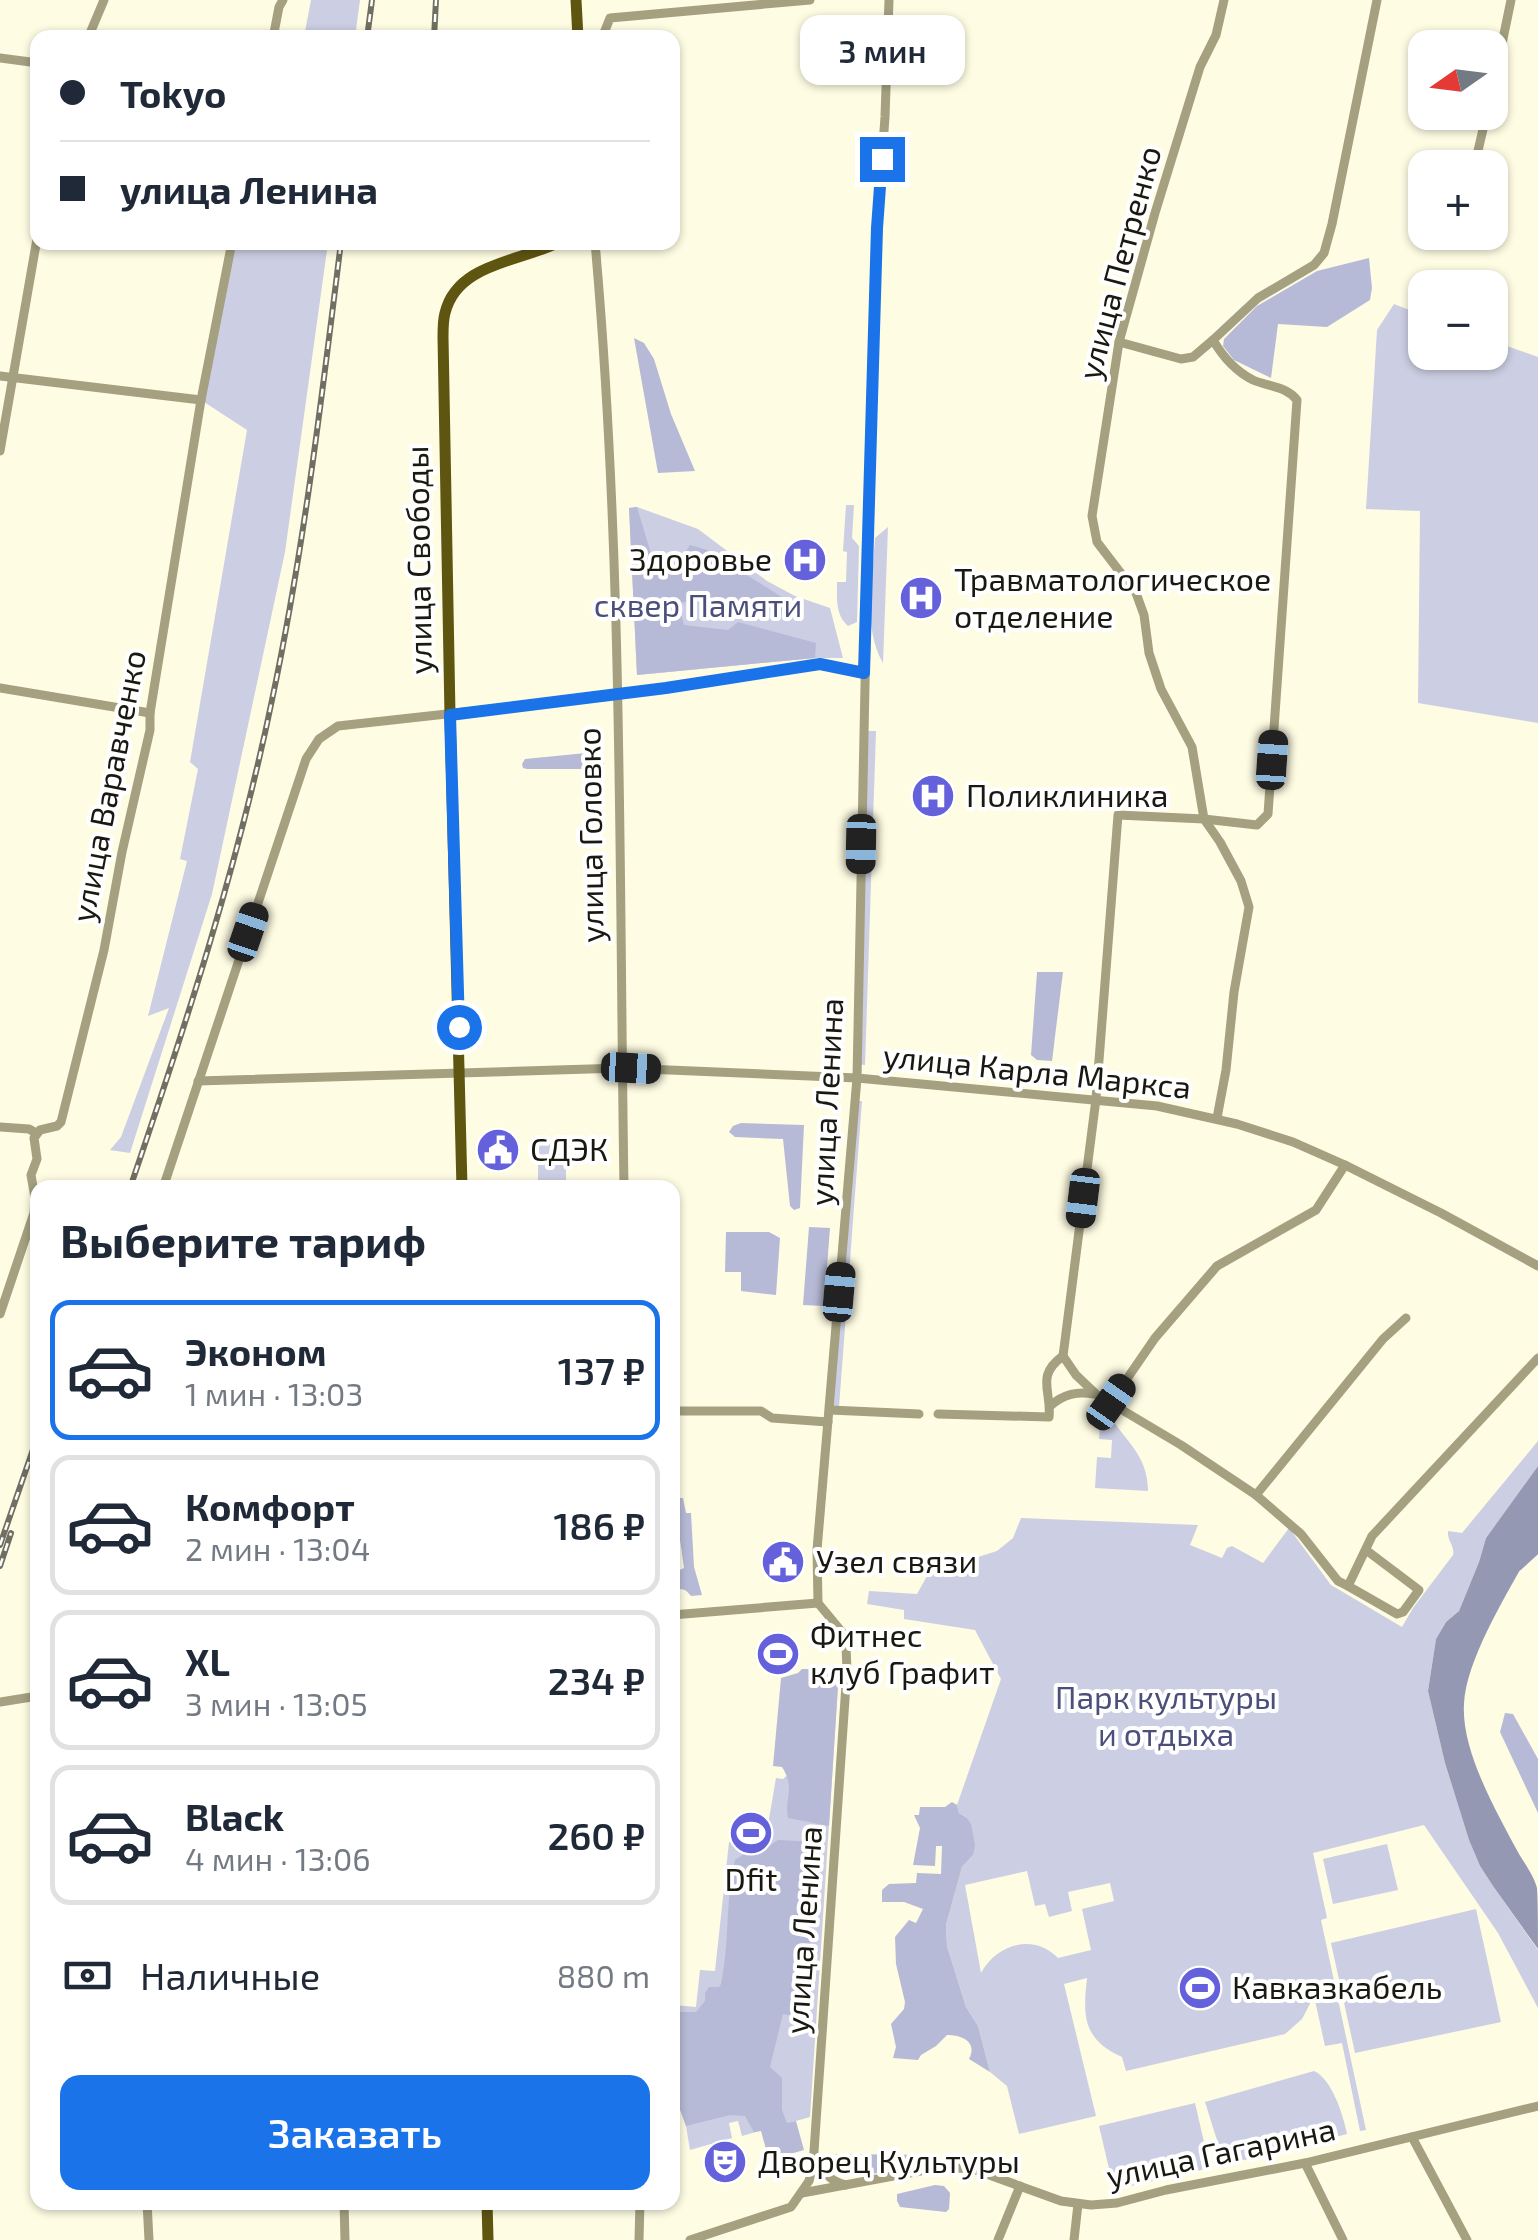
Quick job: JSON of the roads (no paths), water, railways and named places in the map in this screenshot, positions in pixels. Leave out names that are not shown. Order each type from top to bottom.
[{"type":"main road","points":[[576,0],[578,30]]},
{"type":"main road","name":"улица Свободы","points":[[462,1180],[444,313],[460,282],[543,250]]},
{"type":"main road","points":[[487,2210],[488,2240]]},
{"type":"street","points":[[91,30],[104,0]]},
{"type":"street","points":[[274,30],[283,0]]},
{"type":"street","points":[[605,30],[610,18],[810,0]]},
{"type":"street","name":"улица Ленина","points":[[802,2193],[812,2173],[814,2157],[847,1670],[842,1632],[818,1603],[817,1550],[857,1078],[877,228],[889,0]]},
{"type":"street","name":"улица Петренко","points":[[1204,819],[1192,747],[1161,689],[1136,593],[1098,542],[1092,516],[1120,342],[1161,195],[1200,67],[1216,35],[1224,0]]},
{"type":"street","points":[[1120,342],[1182,358],[1193,357],[1258,298],[1314,265],[1324,253],[1377,0]]},
{"type":"street","points":[[1505,30],[1511,0]]},
{"type":"street","points":[[0,58],[30,63]]},
{"type":"street","points":[[0,451],[35,250]]},
{"type":"street","name":"улица Варавченко","points":[[36,1133],[61,1122],[104,950],[150,730],[201,400],[230,250]]},
{"type":"street","name":"улица Головко","points":[[596,250],[617,694],[624,1180]]},
{"type":"street","points":[[1213,340],[1224,359],[1251,379],[1290,392],[1296,400],[1268,814],[1258,825],[1118,815],[1096,1099],[1063,1356],[1096,1394],[1256,1495],[1301,1534],[1338,1581],[1396,1614],[1403,1612],[1418,1590],[1366,1550]]},
{"type":"street","points":[[0,376],[201,400]]},
{"type":"street","points":[[166,1180],[306,759],[319,739],[338,726],[617,694],[820,664],[864,673]]},
{"type":"street","points":[[0,688],[150,714]]},
{"type":"street","points":[[1204,819],[1220,842],[1249,906],[1217,1118]]},
{"type":"street","name":"улица Карла Маркса","points":[[198,1081],[622,1068],[857,1078],[1157,1106],[1217,1118],[1294,1142],[1538,1266]]},
{"type":"street","points":[[0,1127],[36,1133],[37,1159],[32,1180]]},
{"type":"street","points":[[1111,1402],[1155,1338],[1217,1266],[1316,1210],[1345,1165]]},
{"type":"street","points":[[0,1314],[30,1226]]},
{"type":"street","points":[[1256,1495],[1383,1340],[1406,1318]]},
{"type":"street","points":[[1050,1411],[1047,1375],[1063,1356]]},
{"type":"street","points":[[1348,1586],[1372,1536],[1538,1358]]},
{"type":"street","points":[[1050,1411],[1058,1399],[1072,1393],[1096,1394]]},
{"type":"street","points":[[830,1410],[919,1414]]},
{"type":"street","points":[[680,1411],[761,1411],[772,1418],[828,1422]]},
{"type":"street","points":[[938,1414],[1050,1411]]},
{"type":"street","points":[[680,1613],[818,1603]]},
{"type":"street","points":[[0,1702],[30,1697]]},
{"type":"street","name":"улица Гагарина","points":[[690,2240],[791,2207],[802,2193],[931,2169],[970,2168],[1061,2201],[1117,2203],[1305,2163],[1538,2106]]},
{"type":"street","points":[[1412,2137],[1467,2240]]},
{"type":"street","points":[[814,2157],[830,2177],[848,2185]]},
{"type":"street","points":[[1305,2163],[1343,2240]]},
{"type":"street","points":[[998,2240],[1020,2186]]},
{"type":"street","points":[[1074,2240],[1078,2204]]},
{"type":"street","points":[[147,2210],[149,2240]]},
{"type":"street","points":[[344,2210],[345,2240]]},
{"type":"street","points":[[639,2240],[640,2210]]},
{"type":"waterway","points":[[1515,1563],[1538,1542]]},
{"type":"railway","points":[[368,30],[372,0]]},
{"type":"railway","points":[[434,30],[436,0]]},
{"type":"railway","points":[[133,1180],[209,946],[258,762],[303,529],[340,250]]},
{"type":"railway","points":[[0,1545],[30,1458]]},
{"type":"railway","points":[[0,1566],[11,1533]]},
{"type":"place","name":"Здоровье","points":[[805,560]]},
{"type":"place","name":"Травматологическое отделение","points":[[921,598]]},
{"type":"place","name":"Поликлиника","points":[[933,796]]},
{"type":"place","name":"СДЭК","points":[[498,1150]]},
{"type":"place","name":"Узел связи","points":[[783,1562]]},
{"type":"place","name":"Фитнес клуб Графит","points":[[778,1654]]},
{"type":"place","name":"Dfit","points":[[751,1833]]},
{"type":"place","name":"Кавказкабель","points":[[1200,1988]]},
{"type":"place","name":"Дворец Культуры","points":[[725,2162]]},
{"type":"park label","name":"сквер Памяти","points":[[698,606]]},
{"type":"park label","name":"Парк культуры и отдыха","points":[[1166,1716]]}]
